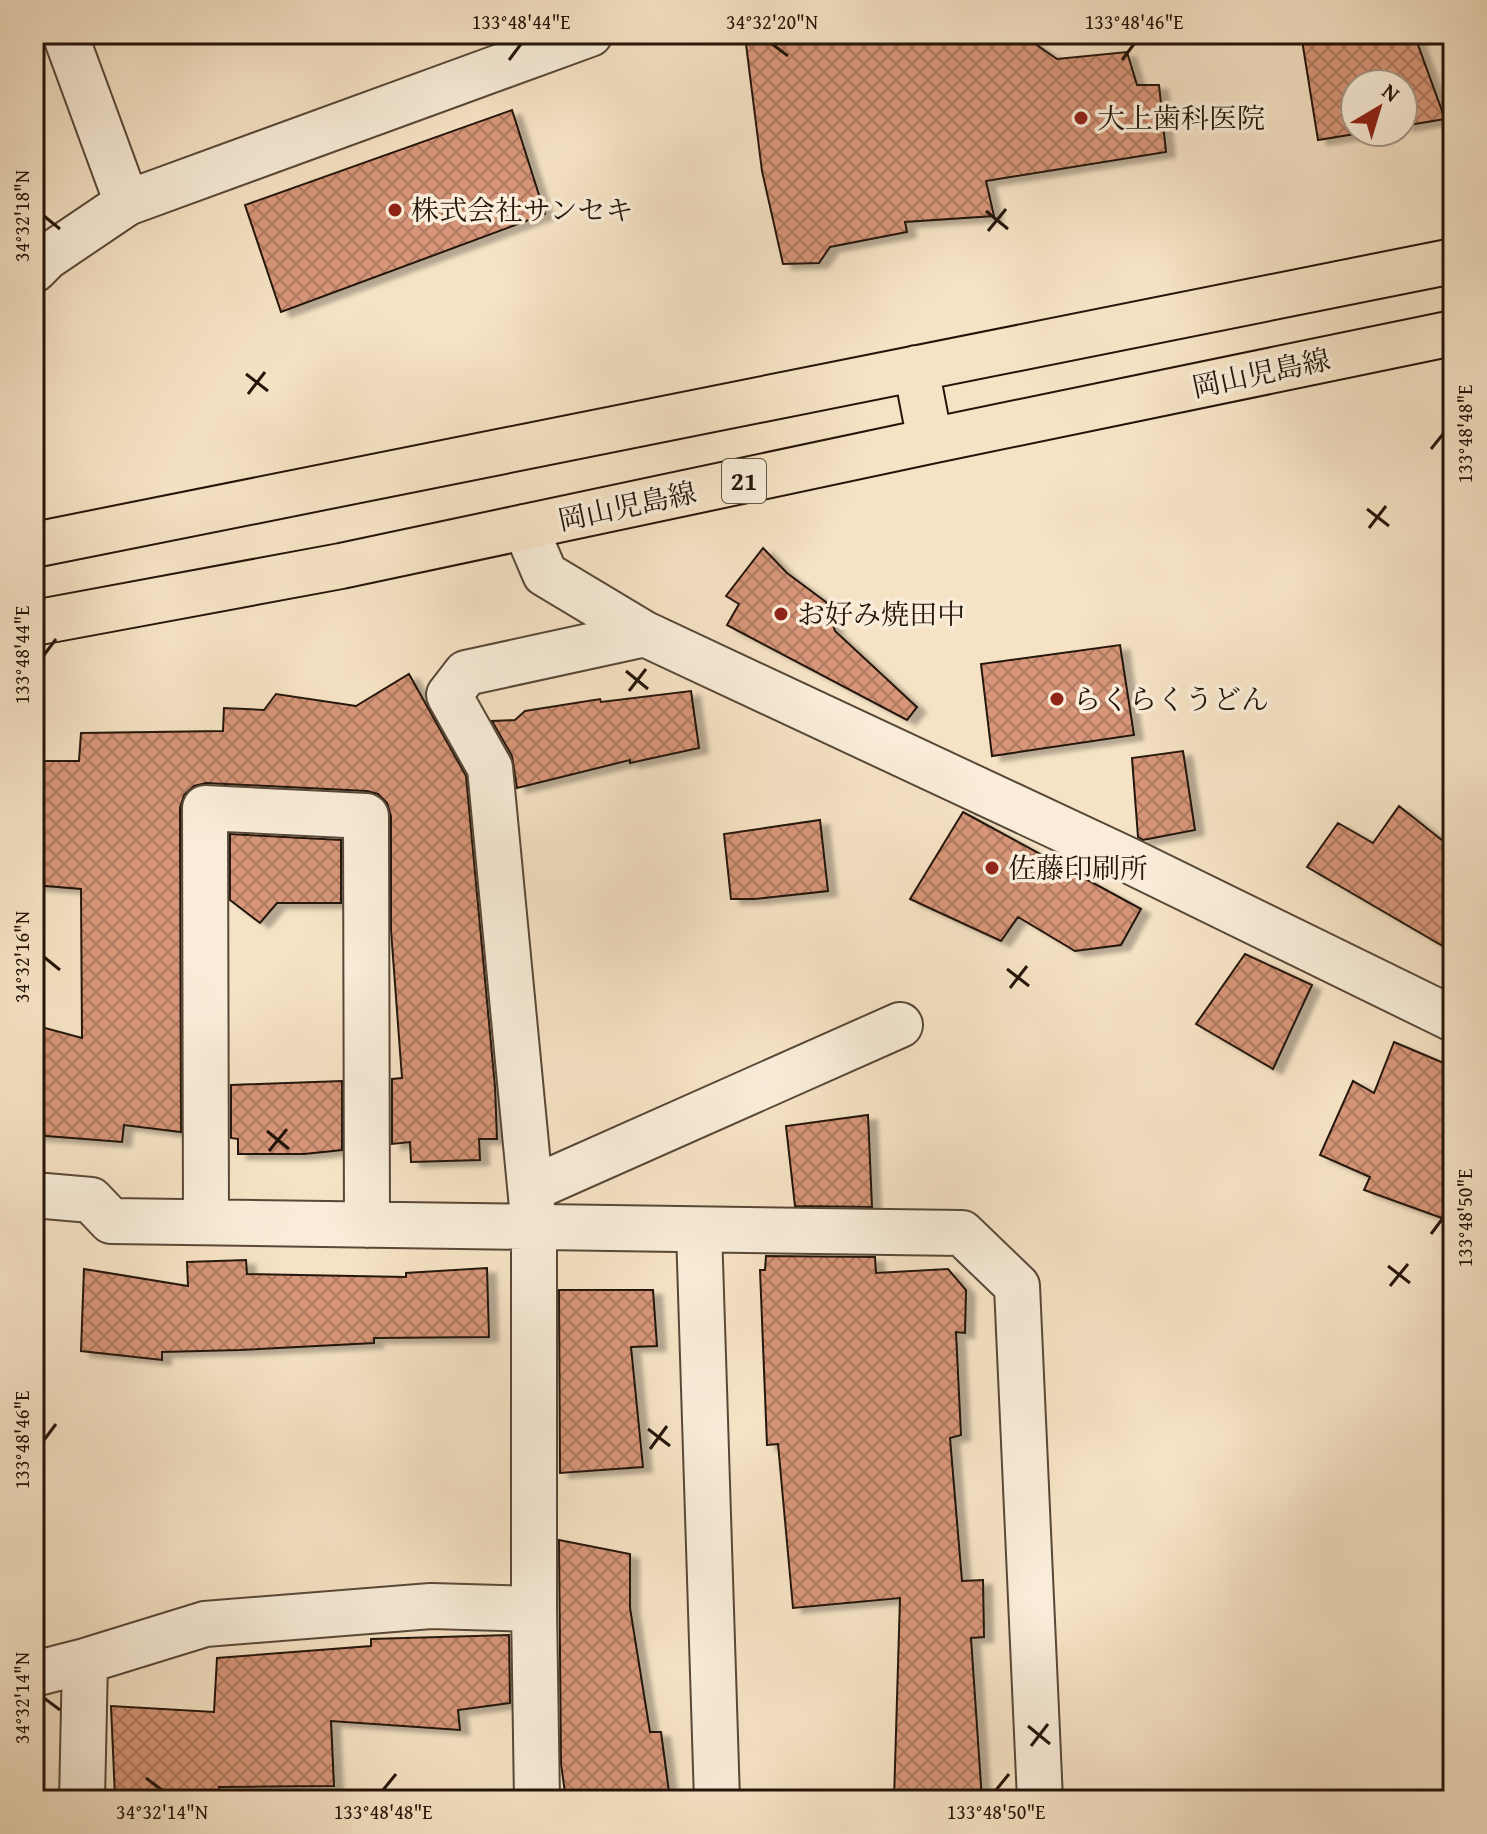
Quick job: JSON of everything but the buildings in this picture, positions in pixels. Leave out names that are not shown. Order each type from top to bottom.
[{"type":"main road","points":[[34,545],[1453,261]]},
{"type":"main road","name":"岡山児島線","points":[[34,623],[341,566],[1453,333]]},
{"type":"main road","points":[[916,368],[930,441]]},
{"type":"street","points":[[65,34],[127,203]]},
{"type":"street","points":[[34,270],[47,257],[127,203],[590,34]]},
{"type":"street","points":[[525,527],[545,574],[645,634],[1114,853],[1453,1019]]},
{"type":"street","points":[[537,1800],[533,1209],[490,768],[449,695],[466,673],[645,634]]},
{"type":"street","points":[[206,1222],[205,808],[366,816],[367,1225]]},
{"type":"street","points":[[533,1209],[900,1025]]},
{"type":"street","points":[[34,1195],[91,1200],[111,1221],[367,1225],[533,1209],[699,1230],[962,1233],[1017,1286],[1040,1800]]},
{"type":"street","points":[[699,1230],[717,1800]]},
{"type":"street","points":[[34,1674],[205,1624],[431,1606],[534,1609]]},
{"type":"street","points":[[82,1800],[85,1661]]},
{"type":"place","name":"大上歯科医院","points":[[1081,118]]},
{"type":"place","name":"株式会社サンセキ","points":[[395,210]]},
{"type":"place","name":"お好み焼田中","points":[[781,614]]},
{"type":"place","name":"らくらくうどん","points":[[1057,699]]},
{"type":"place","name":"佐藤印刷所","points":[[992,868]]}]
